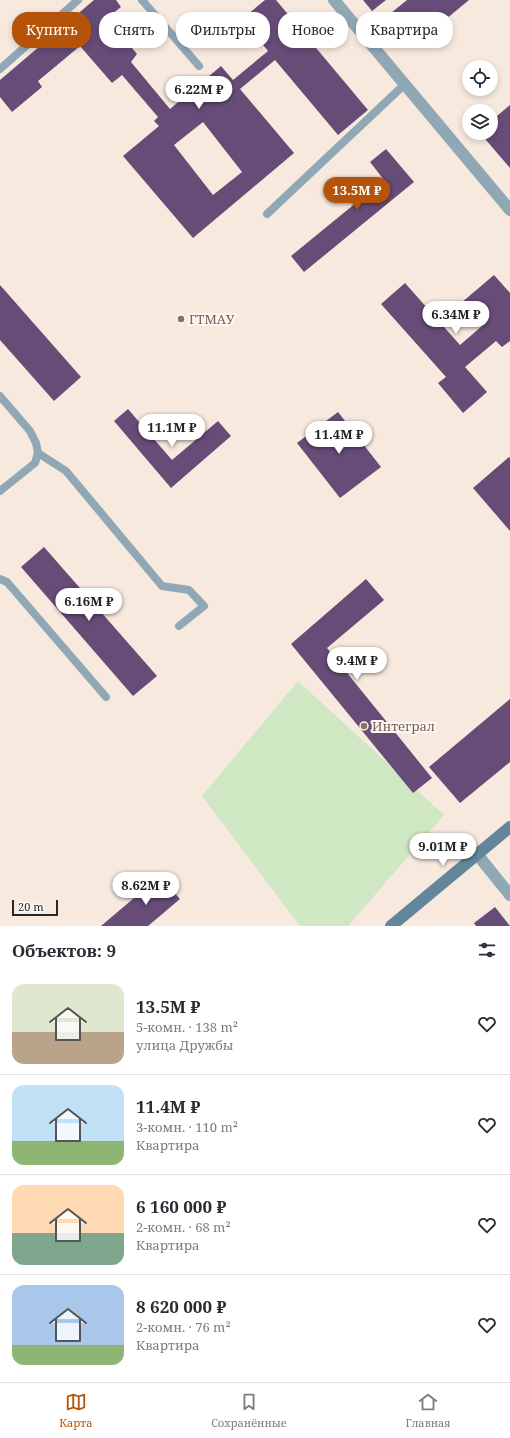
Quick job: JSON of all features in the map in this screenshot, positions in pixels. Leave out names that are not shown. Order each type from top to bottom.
[{"type":"street","points":[[334,0],[510,210]]},
{"type":"street","points":[[391,926],[510,827]]},
{"type":"street","points":[[477,854],[510,895]]},
{"type":"lane","points":[[0,69],[78,0]]},
{"type":"lane","points":[[142,0],[199,66]]},
{"type":"lane","points":[[267,214],[404,84]]},
{"type":"lane","points":[[0,396],[30,431],[36,443],[38,454],[35,463],[0,491]]},
{"type":"lane","points":[[38,454],[66,471],[162,586],[189,590],[204,606],[179,626]]},
{"type":"lane","points":[[0,579],[7,582],[106,698]]},
{"type":"green space","points":[[298,681],[444,815],[348,926],[300,926],[202,796]]},
{"type":"building","points":[[94,0],[116,0],[121,7],[115,12],[99,12],[99,48],[132,48],[137,54],[131,62],[170,109],[221,66],[233,80],[268,51],[266,48],[270,48],[270,12],[250,12],[265,0],[276,0],[286,12],[278,12],[278,48],[316,48],[368,110],[338,135],[275,60],[240,89],[294,153],[193,238],[123,156],[159,126],[154,121],[158,117],[122,75],[112,83],[82,48],[91,48],[91,12],[80,12]],"holes":[[[203,122],[242,172],[213,195],[174,145]]]},
{"type":"building","points":[[363,0],[386,0],[372,11]]},
{"type":"building","points":[[407,0],[469,0],[453,13],[453,12],[392,12]]},
{"type":"building","points":[[38,48],[78,48],[38,81],[42,87],[12,112],[0,97],[0,80]]},
{"type":"building","points":[[510,105],[510,168],[486,140],[498,140],[498,115]]},
{"type":"building","points":[[386,149],[414,182],[304,272],[291,256],[384,180],[370,162]]},
{"type":"building","points":[[494,275],[510,293],[510,341],[502,347],[496,341],[465,367],[487,392],[463,413],[438,383],[446,377],[381,304],[405,283],[460,345],[482,326],[461,303]]},
{"type":"building","points":[[0,285],[81,377],[54,401],[0,340]]},
{"type":"building","points":[[128,409],[172,460],[218,421],[231,436],[171,488],[114,421]]},
{"type":"building","points":[[338,412],[381,467],[340,498],[297,443]]},
{"type":"building","points":[[509,457],[510,458],[510,531],[473,488]]},
{"type":"building","points":[[44,547],[157,676],[133,696],[21,567]]},
{"type":"building","points":[[366,579],[384,600],[327,648],[432,778],[413,793],[291,644]]},
{"type":"building","points":[[510,699],[510,762],[460,803],[429,767]]},
{"type":"building","points":[[160,876],[180,899],[148,926],[101,926]]},
{"type":"building","points":[[495,907],[510,926],[476,926],[474,923]]},
{"type":"place","name":"ГТМАУ","points":[[181,319]]},
{"type":"place","name":"Интеграл","points":[[364,726]]}]
